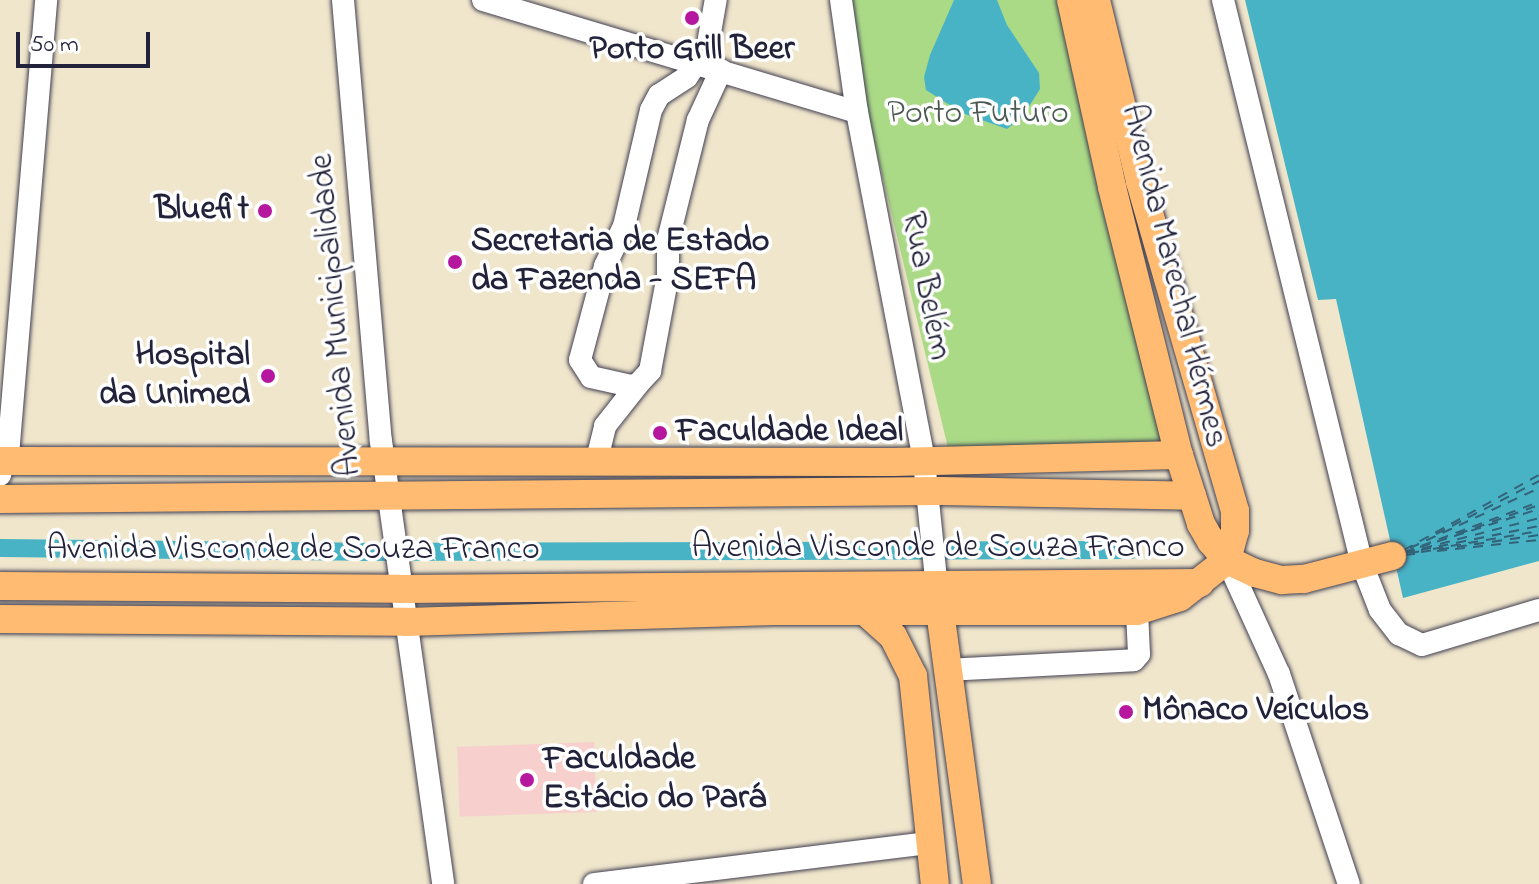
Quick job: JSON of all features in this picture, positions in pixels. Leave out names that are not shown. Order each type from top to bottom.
[{"type":"main road","name":"Avenida Marechal Hérmes","points":[[1071,0],[1112,187],[1179,455],[1201,524],[1227,560]]},
{"type":"main road","name":"Avenida Marechal Hérmes","points":[[1096,0],[1140,181],[1231,495],[1235,531],[1227,560]]},
{"type":"main road","points":[[1112,187],[1140,181]]},
{"type":"main road","points":[[2,466],[924,461],[1179,455]]},
{"type":"main road","name":"Avenida Visconde de Souza Franco","points":[[0,499],[390,509],[928,491],[1192,496]]},
{"type":"main road","points":[[1201,583],[1227,560],[1255,573],[1282,580],[1304,579],[1392,556]]},
{"type":"main road","name":"Avenida Visconde de Souza Franco","points":[[0,586],[398,582],[937,587],[1201,583]]},
{"type":"main road","name":"Avenida Visconde de Souza Franco","points":[[0,619],[406,622],[594,619],[774,611],[866,612],[937,587],[1137,611],[1180,597],[1201,583]]},
{"type":"main road","points":[[594,619],[681,586]]},
{"type":"main road","points":[[937,587],[977,884]]},
{"type":"main road","points":[[866,612],[893,636],[913,676],[935,884]]},
{"type":"street","points":[[2,466],[46,0]]},
{"type":"street","name":"Avenida Municipalidade","points":[[343,0],[398,582],[443,884]]},
{"type":"street","points":[[483,0],[857,112]]},
{"type":"street","points":[[709,38],[716,0]]},
{"type":"street","name":"Rua Belém","points":[[841,0],[857,112],[924,461],[937,587]]},
{"type":"street","points":[[1223,0],[1362,564],[1380,610],[1399,634],[1411,642],[1440,642],[1539,610]]},
{"type":"street","points":[[638,384],[591,377],[580,360],[605,266],[624,226],[651,110],[659,95],[687,77],[697,62]]},
{"type":"street","points":[[596,463],[605,426],[650,371],[668,275],[668,240],[698,120],[721,70]]},
{"type":"street","name":"Avenida Marechal Hérmes","points":[[1227,560],[1279,674],[1349,884]]},
{"type":"street","points":[[946,670],[1134,660],[1139,654],[1137,611]]},
{"type":"street","points":[[594,884],[930,843]]},
{"type":"shaded area","name":"Faculdade Estácio do Pará","points":[[594,742],[596,812],[460,817],[457,747]]},
{"type":"green space","name":"Porto Futuro","points":[[851,0],[1062,0],[1165,445],[949,452],[868,116]]},
{"type":"water","points":[[954,0],[997,0],[1007,25],[1039,73],[1040,89],[1023,116],[1007,129],[962,113],[926,90],[924,77],[930,55]]},
{"type":"water","points":[[1245,0],[1539,0],[1539,561],[1403,598],[1336,299],[1318,300]]},
{"type":"waterway","points":[[0,548],[364,552],[1131,550]]},
{"type":"ferry route","points":[[1404,550],[1539,475]]},
{"type":"ferry route","points":[[1436,534],[1539,481]]},
{"type":"ferry route","points":[[1410,548],[1539,488]]},
{"type":"ferry route","points":[[1405,552],[1539,502]]},
{"type":"ferry route","points":[[1458,534],[1539,505]]},
{"type":"ferry route","points":[[1420,547],[1539,509]]},
{"type":"ferry route","points":[[1405,553],[1539,518]]},
{"type":"ferry route","points":[[1421,550],[1539,526]]},
{"type":"ferry route","points":[[1433,549],[1539,531]]},
{"type":"ferry route","points":[[1421,552],[1539,535]]},
{"type":"ferry route","points":[[1437,551],[1539,540]]},
{"type":"ferry route","points":[[1409,553],[1423,551]]},
{"type":"ferry route","points":[[1405,555],[1423,553]]},
{"type":"place","name":"Porto Grill Beer","points":[[692,18]]},
{"type":"place","name":"Bluefit","points":[[265,211]]},
{"type":"place","name":"Secretaria de Estado da Fazenda - SEFA","points":[[455,262]]},
{"type":"place","name":"Hospital da Unimed","points":[[268,376]]},
{"type":"place","name":"Faculdade Ideal","points":[[660,433]]},
{"type":"place","name":"Mônaco Veículos","points":[[1126,712]]},
{"type":"place","name":"Faculdade Estácio do Pará","points":[[527,780]]}]
